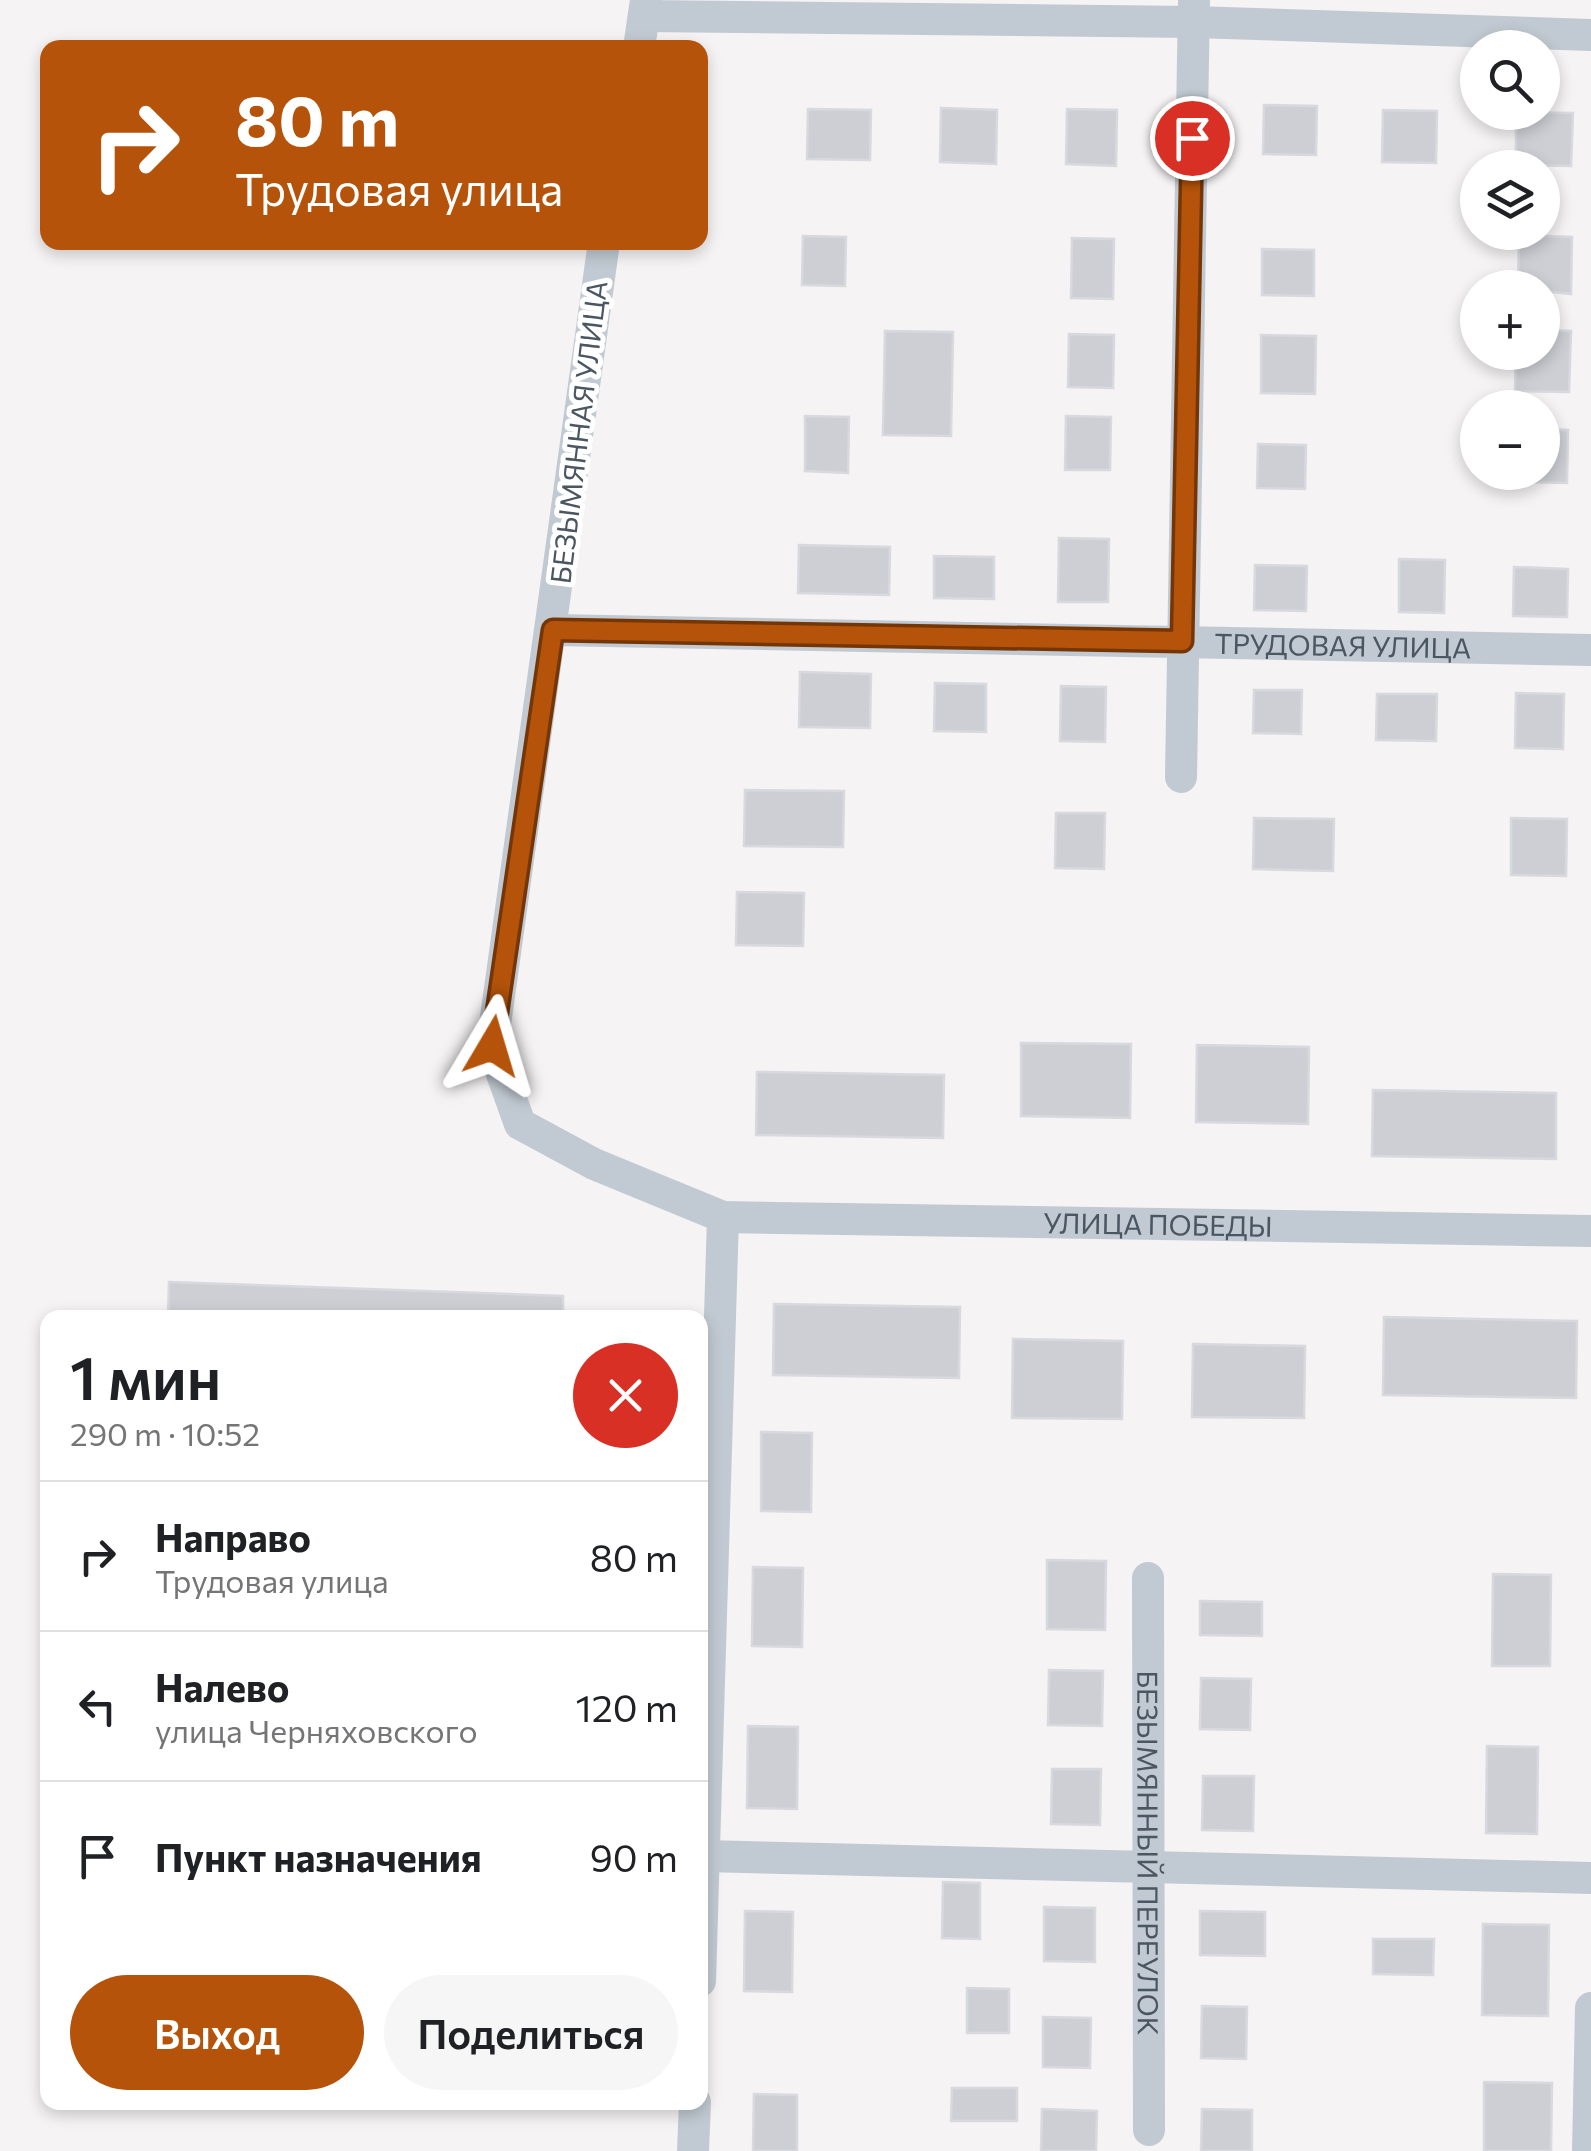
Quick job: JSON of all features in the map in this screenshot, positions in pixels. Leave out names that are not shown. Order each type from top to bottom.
[{"type":"street","points":[[643,21],[1194,11],[1591,35]]},
{"type":"street","points":[[1181,777],[1194,11]]},
{"type":"street","name":"БЕЗЫМЯННАЯ УЛИЦА","points":[[602,250],[588,327],[553,630],[492,1046],[520,1124],[594,1164],[723,1217]]},
{"type":"street","name":"ТРУДОВАЯ УЛИЦА","points":[[553,630],[1591,650]]},
{"type":"street","points":[[708,1750],[723,1217]]},
{"type":"street","name":"УЛИЦА ПОБЕДЫ","points":[[723,1217],[1591,1231]]},
{"type":"street","name":"БЕЗЫМЯННЫЙ ПЕРЕУЛОК","points":[[1148,1578],[1149,2130]]},
{"type":"street","points":[[708,1856],[1591,1878]]},
{"type":"street","points":[[1588,2151],[1591,2008]]},
{"type":"street","points":[[693,2151],[695,2110]]},
{"type":"building","points":[[1264,105],[1317,106],[1316,155],[1263,154]]},
{"type":"building","points":[[941,108],[997,110],[996,164],[940,162]]},
{"type":"building","points":[[808,109],[871,110],[870,160],[807,159]]},
{"type":"building","points":[[1067,109],[1117,110],[1116,166],[1066,164]]},
{"type":"building","points":[[1383,110],[1437,111],[1436,163],[1382,162]]},
{"type":"building","points":[[1560,113],[1573,113],[1571,166],[1560,166],[1560,150],[1516,150],[1516,130],[1560,130]]},
{"type":"building","points":[[803,236],[846,237],[845,286],[802,285]]},
{"type":"building","points":[[1560,237],[1572,237],[1571,294],[1560,293],[1560,270],[1518,270],[1519,250],[1560,250]]},
{"type":"building","points":[[1072,238],[1114,239],[1113,299],[1071,298]]},
{"type":"building","points":[[1262,249],[1314,250],[1314,296],[1262,295]]},
{"type":"building","points":[[885,331],[953,332],[951,436],[883,435]]},
{"type":"building","points":[[1560,331],[1571,331],[1569,392],[1515,390],[1516,370],[1560,370]]},
{"type":"building","points":[[1069,334],[1114,335],[1113,388],[1068,387]]},
{"type":"building","points":[[1261,335],[1316,336],[1315,394],[1261,393]]},
{"type":"building","points":[[805,416],[849,417],[848,473],[805,471]]},
{"type":"building","points":[[1066,416],[1111,417],[1110,470],[1065,470]]},
{"type":"building","points":[[1560,430],[1568,430],[1567,483],[1560,483]]},
{"type":"building","points":[[1258,444],[1306,445],[1305,489],[1257,488]]},
{"type":"building","points":[[1059,538],[1109,539],[1108,602],[1058,602]]},
{"type":"building","points":[[799,545],[890,547],[889,595],[798,593]]},
{"type":"building","points":[[934,556],[994,557],[994,599],[934,598]]},
{"type":"building","points":[[1399,559],[1445,560],[1444,613],[1399,612]]},
{"type":"building","points":[[1255,565],[1307,566],[1306,611],[1254,610]]},
{"type":"building","points":[[1514,567],[1568,569],[1567,617],[1513,616]]},
{"type":"building","points":[[800,672],[871,674],[870,728],[799,727]]},
{"type":"building","points":[[935,683],[986,684],[986,732],[934,731]]},
{"type":"building","points":[[1061,686],[1106,687],[1105,742],[1060,741]]},
{"type":"building","points":[[1254,690],[1302,690],[1301,734],[1253,733]]},
{"type":"building","points":[[1516,693],[1564,694],[1563,749],[1515,748]]},
{"type":"building","points":[[1377,694],[1437,694],[1436,741],[1376,740]]},
{"type":"building","points":[[745,790],[844,791],[843,847],[744,846]]},
{"type":"building","points":[[1056,813],[1105,813],[1104,869],[1055,868]]},
{"type":"building","points":[[1254,818],[1334,819],[1333,871],[1253,869]]},
{"type":"building","points":[[1511,818],[1567,819],[1566,876],[1511,875]]},
{"type":"building","points":[[737,892],[804,893],[803,946],[736,945]]},
{"type":"building","points":[[1021,1043],[1131,1044],[1130,1118],[1021,1116]]},
{"type":"building","points":[[1197,1045],[1309,1047],[1308,1124],[1196,1122]]},
{"type":"building","points":[[757,1072],[944,1075],[943,1138],[756,1135]]},
{"type":"building","points":[[1373,1090],[1556,1093],[1556,1159],[1372,1156]]},
{"type":"building","points":[[169,1282],[563,1296],[563,1310],[168,1310]]},
{"type":"building","points":[[774,1304],[960,1307],[959,1378],[773,1375]]},
{"type":"building","points":[[1384,1317],[1577,1321],[1576,1398],[1383,1395]]},
{"type":"building","points":[[1013,1339],[1123,1341],[1122,1419],[1012,1418]]},
{"type":"building","points":[[1193,1344],[1305,1346],[1304,1418],[1192,1417]]},
{"type":"building","points":[[761,1432],[812,1433],[811,1512],[761,1511]]},
{"type":"building","points":[[1047,1560],[1106,1561],[1105,1630],[1047,1629]]},
{"type":"building","points":[[753,1567],[803,1568],[802,1647],[752,1646]]},
{"type":"building","points":[[1493,1574],[1551,1575],[1550,1666],[1492,1666]]},
{"type":"building","points":[[1200,1601],[1262,1602],[1262,1636],[1200,1635]]},
{"type":"building","points":[[1049,1670],[1103,1671],[1102,1726],[1048,1725]]},
{"type":"building","points":[[1201,1678],[1251,1679],[1250,1730],[1200,1729]]},
{"type":"building","points":[[748,1726],[798,1727],[797,1809],[747,1808]]},
{"type":"building","points":[[1487,1746],[1538,1747],[1537,1834],[1486,1833]]},
{"type":"building","points":[[1052,1769],[1101,1769],[1100,1825],[1051,1824]]},
{"type":"building","points":[[1203,1776],[1254,1776],[1253,1831],[1202,1830]]},
{"type":"building","points":[[943,1882],[980,1883],[980,1939],[942,1938]]},
{"type":"building","points":[[1044,1907],[1095,1908],[1095,1962],[1044,1961]]},
{"type":"building","points":[[745,1911],[793,1912],[792,1992],[744,1991]]},
{"type":"building","points":[[1200,1911],[1265,1912],[1265,1956],[1200,1955]]},
{"type":"building","points":[[1483,1924],[1549,1925],[1548,2016],[1482,2015]]},
{"type":"building","points":[[1373,1939],[1434,1939],[1433,1975],[1373,1974]]},
{"type":"building","points":[[967,1988],[1009,1989],[1009,2033],[967,2033]]},
{"type":"building","points":[[1202,2006],[1247,2007],[1246,2059],[1201,2058]]},
{"type":"building","points":[[1043,2017],[1091,2018],[1090,2068],[1043,2067]]},
{"type":"building","points":[[1484,2082],[1552,2083],[1551,2151],[1484,2151]]},
{"type":"building","points":[[952,2088],[1017,2088],[1017,2121],[951,2121]]},
{"type":"building","points":[[754,2094],[797,2095],[797,2151],[753,2151]]},
{"type":"building","points":[[1042,2109],[1097,2111],[1096,2151],[1041,2151]]},
{"type":"building","points":[[1202,2109],[1252,2110],[1252,2151],[1201,2151]]},
{"type":"route","points":[[492,1046],[512,885],[553,630],[1182,641],[1192,138]]}]
